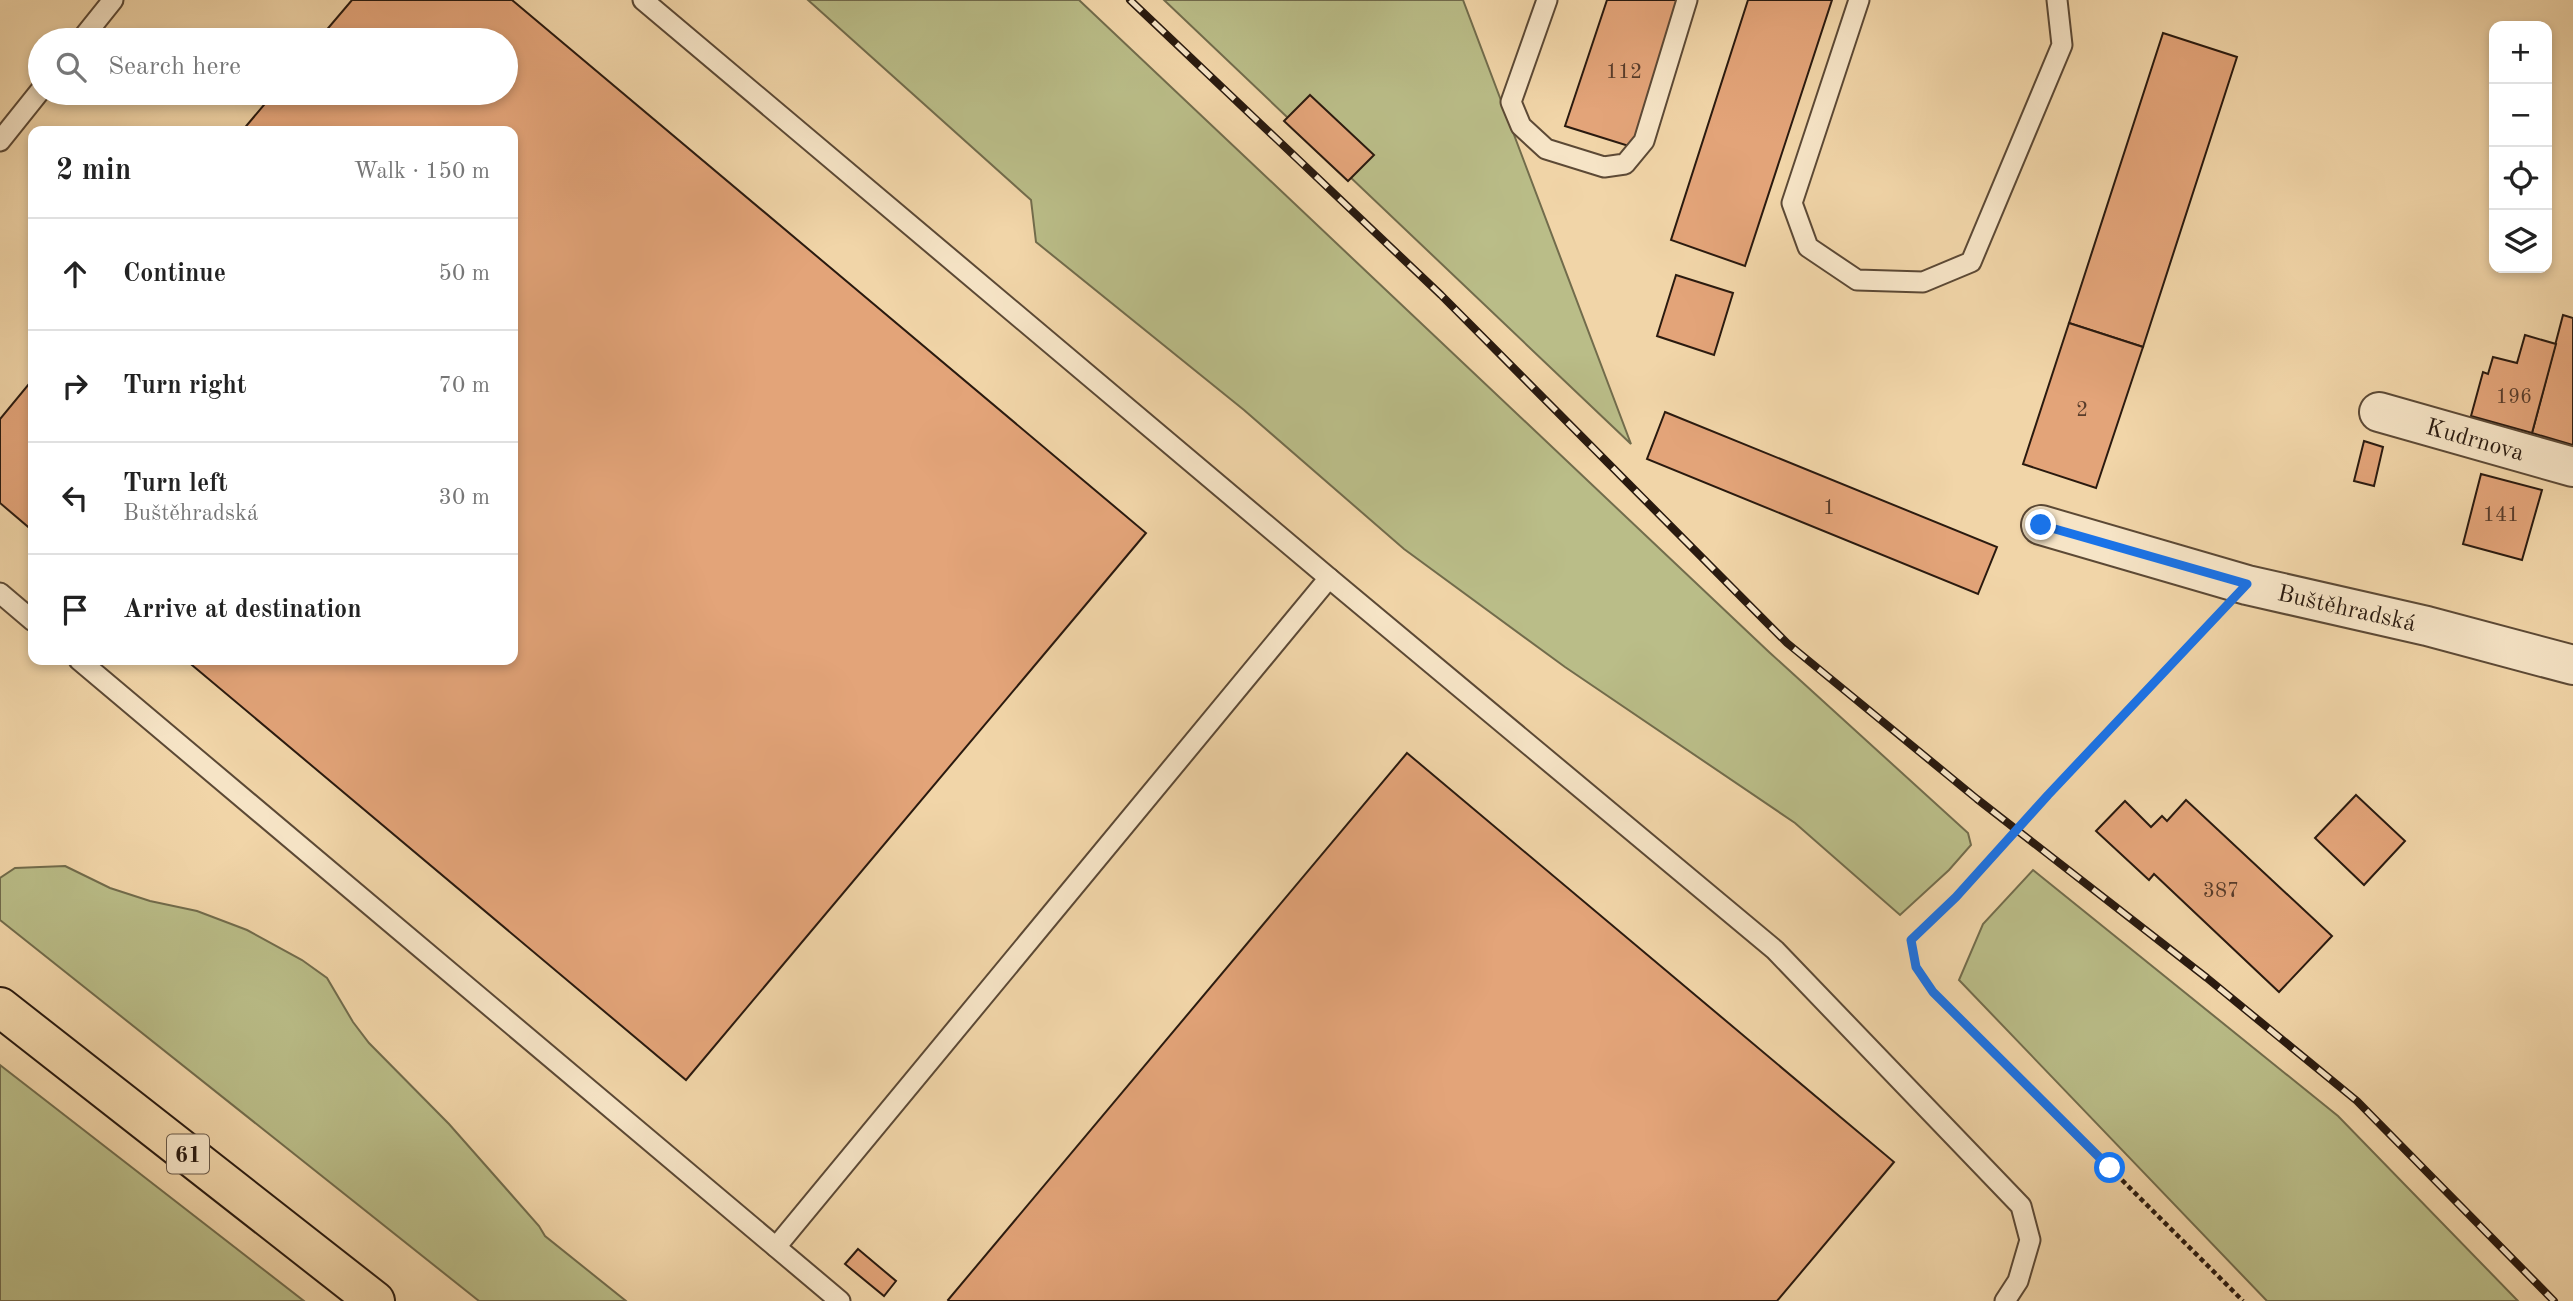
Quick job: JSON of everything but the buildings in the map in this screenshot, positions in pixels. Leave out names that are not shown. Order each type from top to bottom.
[{"type":"main road","name":"61","points":[[0,1007],[375,1301]]},
{"type":"street","name":"Kudrnova","points":[[2379,412],[2573,467]]},
{"type":"street","name":"Buštěhradská","points":[[2041,525],[2247,584],[2427,626],[2573,665]]},
{"type":"lane","points":[[91,28],[113,0]]},
{"type":"lane","points":[[643,0],[1775,950],[2021,1206],[2030,1240],[2018,1281],[2005,1301]]},
{"type":"lane","points":[[1547,0],[1511,102],[1521,126],[1546,149],[1604,167],[1625,164],[1644,141],[1687,0]]},
{"type":"lane","points":[[1858,0],[1792,203],[1808,247],[1857,280],[1923,282],[1971,262],[2062,45],[2057,0]]},
{"type":"lane","points":[[0,141],[29,105]]},
{"type":"lane","points":[[776,1247],[1329,578]]},
{"type":"lane","points":[[0,593],[28,617]]},
{"type":"lane","points":[[85,665],[840,1301]]},
{"type":"path","points":[[2243,1301],[1933,992],[1916,967],[1911,940],[1956,897],[2247,584]]},
{"type":"green space","points":[[808,0],[1079,0],[1769,652],[1968,833],[1971,845],[1949,870],[1900,915],[1795,823],[1565,667],[1404,549],[1244,410],[1036,242],[1031,200]]},
{"type":"green space","points":[[1164,0],[1463,0],[1631,444]]},
{"type":"green space","points":[[65,866],[110,888],[150,901],[197,911],[247,930],[302,960],[327,978],[369,1043],[449,1124],[545,1236],[626,1301],[479,1301],[0,920],[0,878],[15,868]]},
{"type":"green space","points":[[2033,870],[2338,1116],[2518,1301],[2267,1301],[1959,980],[1983,924]]},
{"type":"green space","points":[[0,1065],[304,1301],[0,1301]]},
{"type":"railway","points":[[1130,0],[1441,295],[1787,643],[1977,799],[2207,978],[2357,1101],[2554,1301]]},
{"type":"route","points":[[2041,525],[2247,584],[1956,897],[1911,940],[1916,967],[1933,992],[2110,1168]]}]
